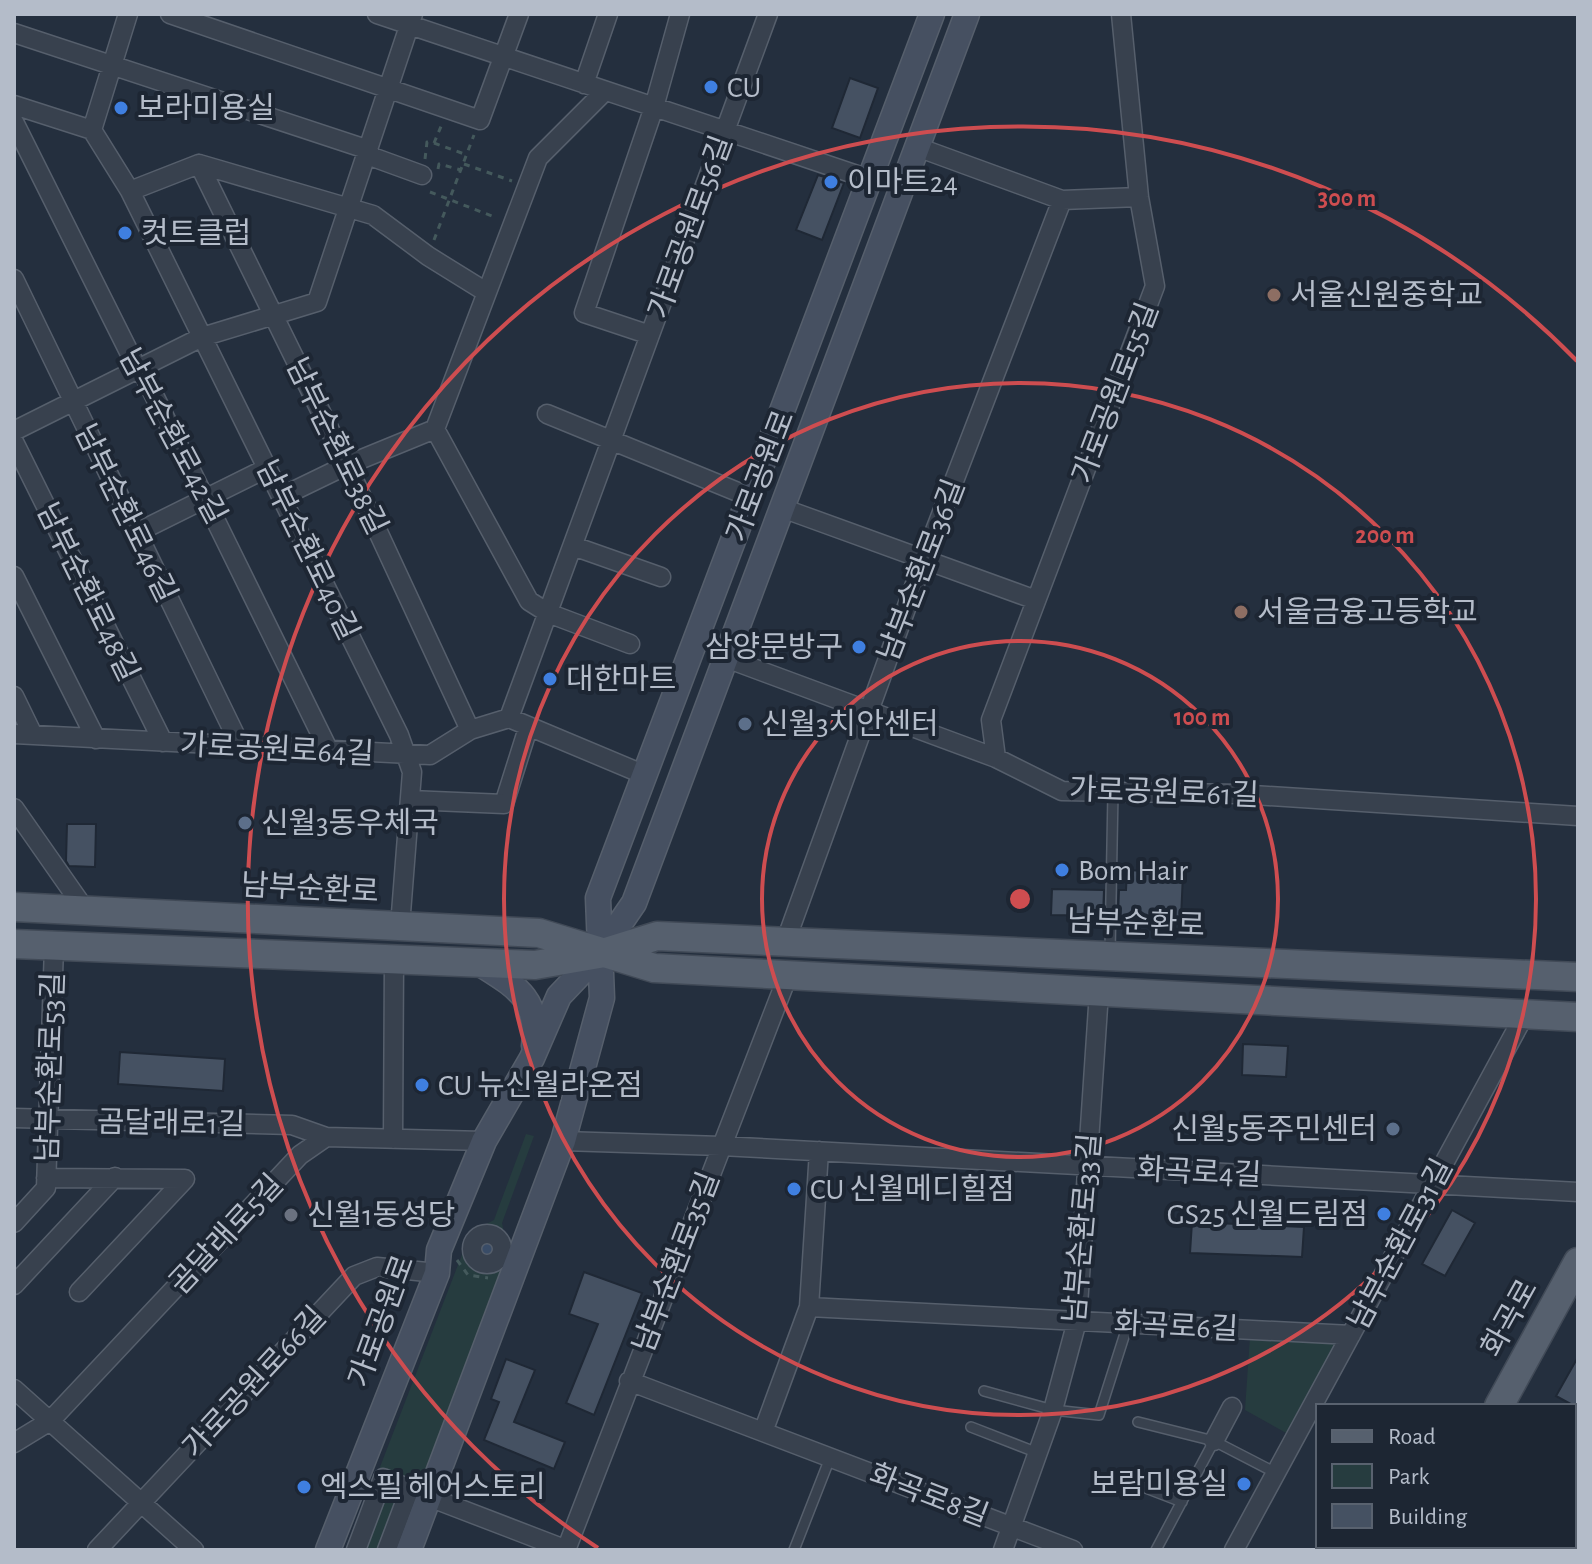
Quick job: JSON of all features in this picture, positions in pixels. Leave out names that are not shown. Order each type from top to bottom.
[{"type":"main road","name":"가로공원로","points":[[409,1550],[563,1141],[602,998],[598,898],[932,14]]},
{"type":"main road","name":"가로공원로","points":[[328,1550],[437,1273],[439,1250],[484,1141],[532,1058],[559,996],[599,954],[634,903],[967,14]]},
{"type":"main road","name":"남부순환로","points":[[14,907],[539,933],[599,954],[654,968],[1525,1014],[1574,1012]]},
{"type":"main road","name":"남부순환로","points":[[14,944],[535,965],[599,954],[657,936],[1578,977]]},
{"type":"main road","points":[[479,963],[508,981],[532,1008],[536,1028],[532,1058]]},
{"type":"main road","name":"화곡로","points":[[1500,1404],[1574,1280]]},
{"type":"street","points":[[14,105],[92,130],[128,14]]},
{"type":"street","points":[[170,14],[480,120],[519,14]]},
{"type":"street","points":[[377,14],[411,20],[503,56],[869,179]]},
{"type":"street","points":[[584,84],[608,14]]},
{"type":"street","points":[[650,335],[584,313],[654,107],[680,14]]},
{"type":"street","name":"가로공원로56길","points":[[509,718],[768,14]]},
{"type":"street","name":"가로공원로55길","points":[[996,758],[991,720],[1155,286],[1139,197],[1121,14]]},
{"type":"street","points":[[14,431],[202,337],[317,302],[411,20]]},
{"type":"street","points":[[14,33],[368,152],[422,175]]},
{"type":"street","points":[[281,497],[347,465],[435,429],[538,158],[605,91]]},
{"type":"street","name":"남부순환로42길","points":[[14,122],[138,370],[145,377],[207,499],[329,751]]},
{"type":"street","name":"남부순환로40길","points":[[92,130],[130,191],[407,755],[412,772],[400,926]]},
{"type":"street","points":[[917,147],[1062,200],[1139,197]]},
{"type":"street","points":[[130,191],[199,164],[373,215],[428,256],[486,292]]},
{"type":"street","name":"남부순환로38길","points":[[199,164],[347,465],[470,730]]},
{"type":"street","name":"남부순환로36길","points":[[785,943],[924,559],[1062,200]]},
{"type":"street","name":"남부순환로46길","points":[[14,279],[241,747]]},
{"type":"street","points":[[547,414],[611,440]]},
{"type":"street","points":[[435,429],[529,601],[548,613],[630,644]]},
{"type":"street","name":"가로공원로","points":[[611,440],[750,497]]},
{"type":"street","name":"남부순환로48길","points":[[14,442],[163,742]]},
{"type":"street","points":[[136,533],[267,468]]},
{"type":"street","points":[[782,508],[1036,600]]},
{"type":"street","points":[[573,546],[661,577]]},
{"type":"street","points":[[14,576],[96,739]]},
{"type":"street","name":"가로공원로61길","points":[[726,658],[996,758],[1062,791],[1238,794],[1578,816]]},
{"type":"street","points":[[14,696],[24,735]]},
{"type":"street","points":[[509,718],[645,775]]},
{"type":"street","name":"가로공원로64길","points":[[24,735],[430,755],[470,730],[509,718]]},
{"type":"street","points":[[410,800],[504,804],[528,728]]},
{"type":"street","points":[[14,808],[86,911]]},
{"type":"street","name":"남부순환로53길","points":[[14,1223],[46,1188],[54,946]]},
{"type":"street","points":[[393,1139],[394,960]]},
{"type":"street","name":"남부순환로35길","points":[[567,1550],[629,1381],[788,975]]},
{"type":"street","name":"남부순환로33길","points":[[1003,1550],[1053,1410],[1077,1321],[1099,992]]},
{"type":"street","name":"남부순환로31길","points":[[1234,1550],[1525,1014]]},
{"type":"street","name":"곰달래로1길","points":[[14,1118],[292,1125],[326,1137]]},
{"type":"street","points":[[326,1137],[484,1141]]},
{"type":"street","name":"곰달래로5길","points":[[14,1443],[50,1421],[300,1155],[326,1137]]},
{"type":"street","name":"화곡로4길","points":[[563,1141],[721,1146],[1578,1192]]},
{"type":"street","points":[[763,1432],[809,1307],[819,1151]]},
{"type":"street","points":[[14,1285],[115,1177]]},
{"type":"street","points":[[46,1178],[185,1179],[79,1292]]},
{"type":"street","points":[[473,1247],[474,1256],[482,1263],[492,1264],[500,1258]]},
{"type":"street","name":"가로공원로66길","points":[[97,1550],[354,1276],[377,1267],[437,1273]]},
{"type":"street","name":"화곡로6길","points":[[809,1307],[1351,1335]]},
{"type":"street","name":"화곡로8길","points":[[629,1381],[1073,1550]]},
{"type":"street","points":[[14,1389],[194,1550]]},
{"type":"street","points":[[1214,1441],[1232,1407]]},
{"type":"street","points":[[356,1550],[383,1478],[410,1489],[387,1550]]},
{"type":"street","points":[[429,1497],[567,1550]]},
{"type":"lane","points":[[1110,956],[1113,792]]},
{"type":"lane","points":[[984,1391],[1053,1410],[1099,1415],[1128,1324]]},
{"type":"lane","points":[[1138,1422],[1214,1441],[1276,1473]]},
{"type":"lane","points":[[971,1427],[1038,1453]]},
{"type":"lane","points":[[1156,1550],[1214,1441]]},
{"type":"lane","name":"화곡로8길","points":[[794,1550],[830,1458]]},
{"type":"lane","points":[[1143,1487],[1182,1502]]},
{"type":"path","points":[[434,143],[448,109]]},
{"type":"path","points":[[428,256],[480,120]]},
{"type":"path","points":[[461,170],[439,164],[438,169],[424,166],[427,142],[467,155]]},
{"type":"path","points":[[464,164],[527,186]]},
{"type":"path","points":[[422,175],[421,188],[512,224]]},
{"type":"path","points":[[465,1266],[468,1275],[492,1278]]},
{"type":"green space","points":[[526,1134],[534,1136],[502,1223],[508,1254],[395,1550],[348,1550],[468,1239],[475,1230],[494,1220]]},
{"type":"green space","points":[[1250,1337],[1339,1342],[1288,1434],[1245,1410]]},
{"type":"water","points":[[487,1239],[494,1242],[497,1249],[494,1256],[487,1259],[480,1256],[477,1249],[480,1242]]},
{"type":"building","points":[[850,78],[878,88],[860,138],[832,128]]},
{"type":"building","points":[[818,175],[844,183],[822,240],[796,230]]},
{"type":"building","points":[[67,824],[96,824],[95,867],[69,866],[66,861]]},
{"type":"building","points":[[1127,870],[1183,873],[1181,919],[1118,916],[1119,890],[1126,890]]},
{"type":"building","points":[[1052,889],[1104,890],[1103,916],[1051,915]]},
{"type":"building","points":[[1243,1044],[1288,1046],[1286,1077],[1242,1075]]},
{"type":"building","points":[[120,1052],[225,1059],[223,1091],[118,1084]]},
{"type":"building","points":[[1452,1210],[1475,1223],[1445,1276],[1422,1264]]},
{"type":"building","points":[[1192,1222],[1304,1227],[1302,1257],[1190,1253]]},
{"type":"building","points":[[584,1272],[642,1293],[594,1415],[566,1403],[598,1324],[569,1314]]},
{"type":"building","points":[[1578,1357],[1578,1408],[1576,1404],[1556,1396]]},
{"type":"building","points":[[506,1359],[535,1370],[514,1422],[565,1442],[554,1469],[484,1440],[499,1402],[491,1399]]},
{"type":"place","name":"CU","points":[[711,87]]},
{"type":"place","name":"보라미용실","points":[[121,108]]},
{"type":"place","name":"이마트24","points":[[831,182]]},
{"type":"place","name":"컷트클럽","points":[[125,233]]},
{"type":"place","name":"서울신원중학교","points":[[1274,295]]},
{"type":"place","name":"서울금융고등학교","points":[[1241,612]]},
{"type":"place","name":"삼양문방구","points":[[859,647]]},
{"type":"place","name":"대한마트","points":[[550,679]]},
{"type":"place","name":"신월3치안센터","points":[[745,724]]},
{"type":"place","name":"신월3동우체국","points":[[245,823]]},
{"type":"place","name":"Bom Hair","points":[[1062,870]]},
{"type":"place","name":"CU 뉴신월라온점","points":[[422,1085]]},
{"type":"place","name":"신월5동주민센터","points":[[1393,1129]]},
{"type":"place","name":"CU 신월메디힐점","points":[[794,1189]]},
{"type":"place","name":"GS25 신월드림점","points":[[1384,1214]]},
{"type":"place","name":"신월1동성당","points":[[291,1215]]},
{"type":"place","name":"보람미용실","points":[[1244,1484]]},
{"type":"place","name":"엑스필 헤어스토리","points":[[304,1487]]}]
